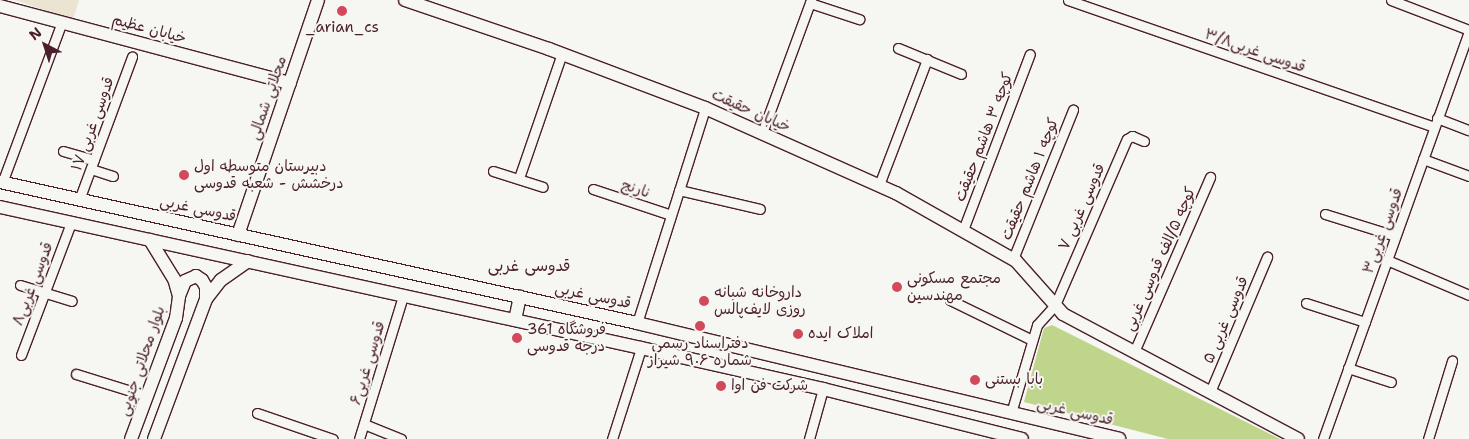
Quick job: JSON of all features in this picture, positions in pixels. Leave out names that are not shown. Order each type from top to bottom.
[{"type":"main road","name":"محلاتی شمالی","points":[[238,235],[318,0]]},
{"type":"main road","name":"خیابان حقیقت","points":[[405,0],[562,53],[705,108],[879,186],[963,230],[1013,259],[1063,314],[1298,439]]},
{"type":"main road","name":"خیابان عظیم","points":[[0,6],[290,83]]},
{"type":"main road","name":"قدوسی غربی","points":[[1,182],[637,322],[1118,439]]},
{"type":"main road","points":[[0,207],[823,389],[982,434],[1022,439]]},
{"type":"main road","name":"بلوار محلاتی جنوبی","points":[[131,439],[176,318],[179,296],[174,279],[150,240]]},
{"type":"main road","points":[[154,439],[206,300],[221,280],[248,261]]},
{"type":"main road","points":[[179,296],[185,281],[196,276],[202,280],[206,287],[206,300]]},
{"type":"main road","points":[[515,320],[520,297]]},
{"type":"main road","points":[[791,382],[796,361]]},
{"type":"street","name":"قدوسی غربی۳/۸","points":[[1068,0],[1435,123],[1469,130]]},
{"type":"street","points":[[1391,0],[1418,4],[1469,31]]},
{"type":"street","points":[[762,133],[811,2],[859,19]]},
{"type":"street","points":[[1,182],[62,22]]},
{"type":"street","name":"قدوسی غربی۳","points":[[1323,439],[1469,31]]},
{"type":"street","points":[[898,48],[961,74]]},
{"type":"street","points":[[519,178],[562,53]]},
{"type":"street","name":"کوچه ۳ هاشم حقیقت","points":[[963,230],[1030,54]]},
{"type":"street","name":"۱۷ قدوسی غربی","points":[[79,200],[132,57]]},
{"type":"street","points":[[879,186],[927,59]]},
{"type":"street","points":[[637,322],[705,108]]},
{"type":"street","name":"کوچه ۱ هاشم حقیقت","points":[[1013,259],[1073,110]]},
{"type":"street","name":"۷ قدوسی غربی","points":[[1054,305],[1127,139],[1132,136],[1144,140]]},
{"type":"street","points":[[63,151],[113,176]]},
{"type":"street","points":[[1423,159],[1469,176]]},
{"type":"street","points":[[493,171],[543,187]]},
{"type":"street","name":"کوچه ۵/الف قدوسی غربی","points":[[1134,352],[1210,177]]},
{"type":"street","name":"نارنج","points":[[593,189],[671,215]]},
{"type":"street","points":[[679,190],[760,209]]},
{"type":"street","points":[[1325,214],[1395,236]]},
{"type":"street","name":"قدوسی غربی۸","points":[[21,356],[71,223]]},
{"type":"street","name":"۵ قدوسی غربی","points":[[1210,392],[1267,257]]},
{"type":"street","points":[[1387,260],[1469,295]]},
{"type":"street","points":[[20,285],[72,302]]},
{"type":"street","name":"قدوسی غربی۶","points":[[359,439],[403,296]]},
{"type":"street","points":[[950,300],[1032,340]]},
{"type":"street","points":[[1306,304],[1365,322]]},
{"type":"street","points":[[1011,413],[1037,325],[1054,305]]},
{"type":"street","points":[[612,439],[640,348]]},
{"type":"street","points":[[1428,439],[1452,361]]},
{"type":"street","points":[[1348,368],[1391,382]]},
{"type":"street","points":[[76,374],[147,396]]},
{"type":"street","points":[[809,439],[823,389]]},
{"type":"street","points":[[256,412],[333,439]]},
{"type":"street","points":[[364,424],[401,439]]},
{"type":"shaded area","points":[[15,0],[79,0],[73,20]]},
{"type":"green space","points":[[1052,325],[1280,439],[1168,439],[1024,402],[1044,328]]},
{"type":"place","name":"_arian_cs","points":[[342,11]]},
{"type":"place","name":"دبیرستان متوسطه اول درخشش - شعبه قدوسی","points":[[184,175]]},
{"type":"place","name":"مجتمع مسکونی مهندسین","points":[[897,287]]},
{"type":"place","name":"داروخانه شبانه روزی لایف‌پالس","points":[[704,301]]},
{"type":"place","name":"دفتراسناد رسمی شماره ۹۰۶ شیراز","points":[[700,326]]},
{"type":"place","name":"املاک ایده","points":[[798,334]]},
{"type":"place","name":"فروشگاه 361 درجه قدوسی","points":[[517,338]]},
{"type":"place","name":"بابا بستنی","points":[[975,380]]},
{"type":"place","name":"شرکت فن اوا","points":[[721,386]]},
{"type":"district","name":"قدوسی غربی","points":[[529,266]]}]
